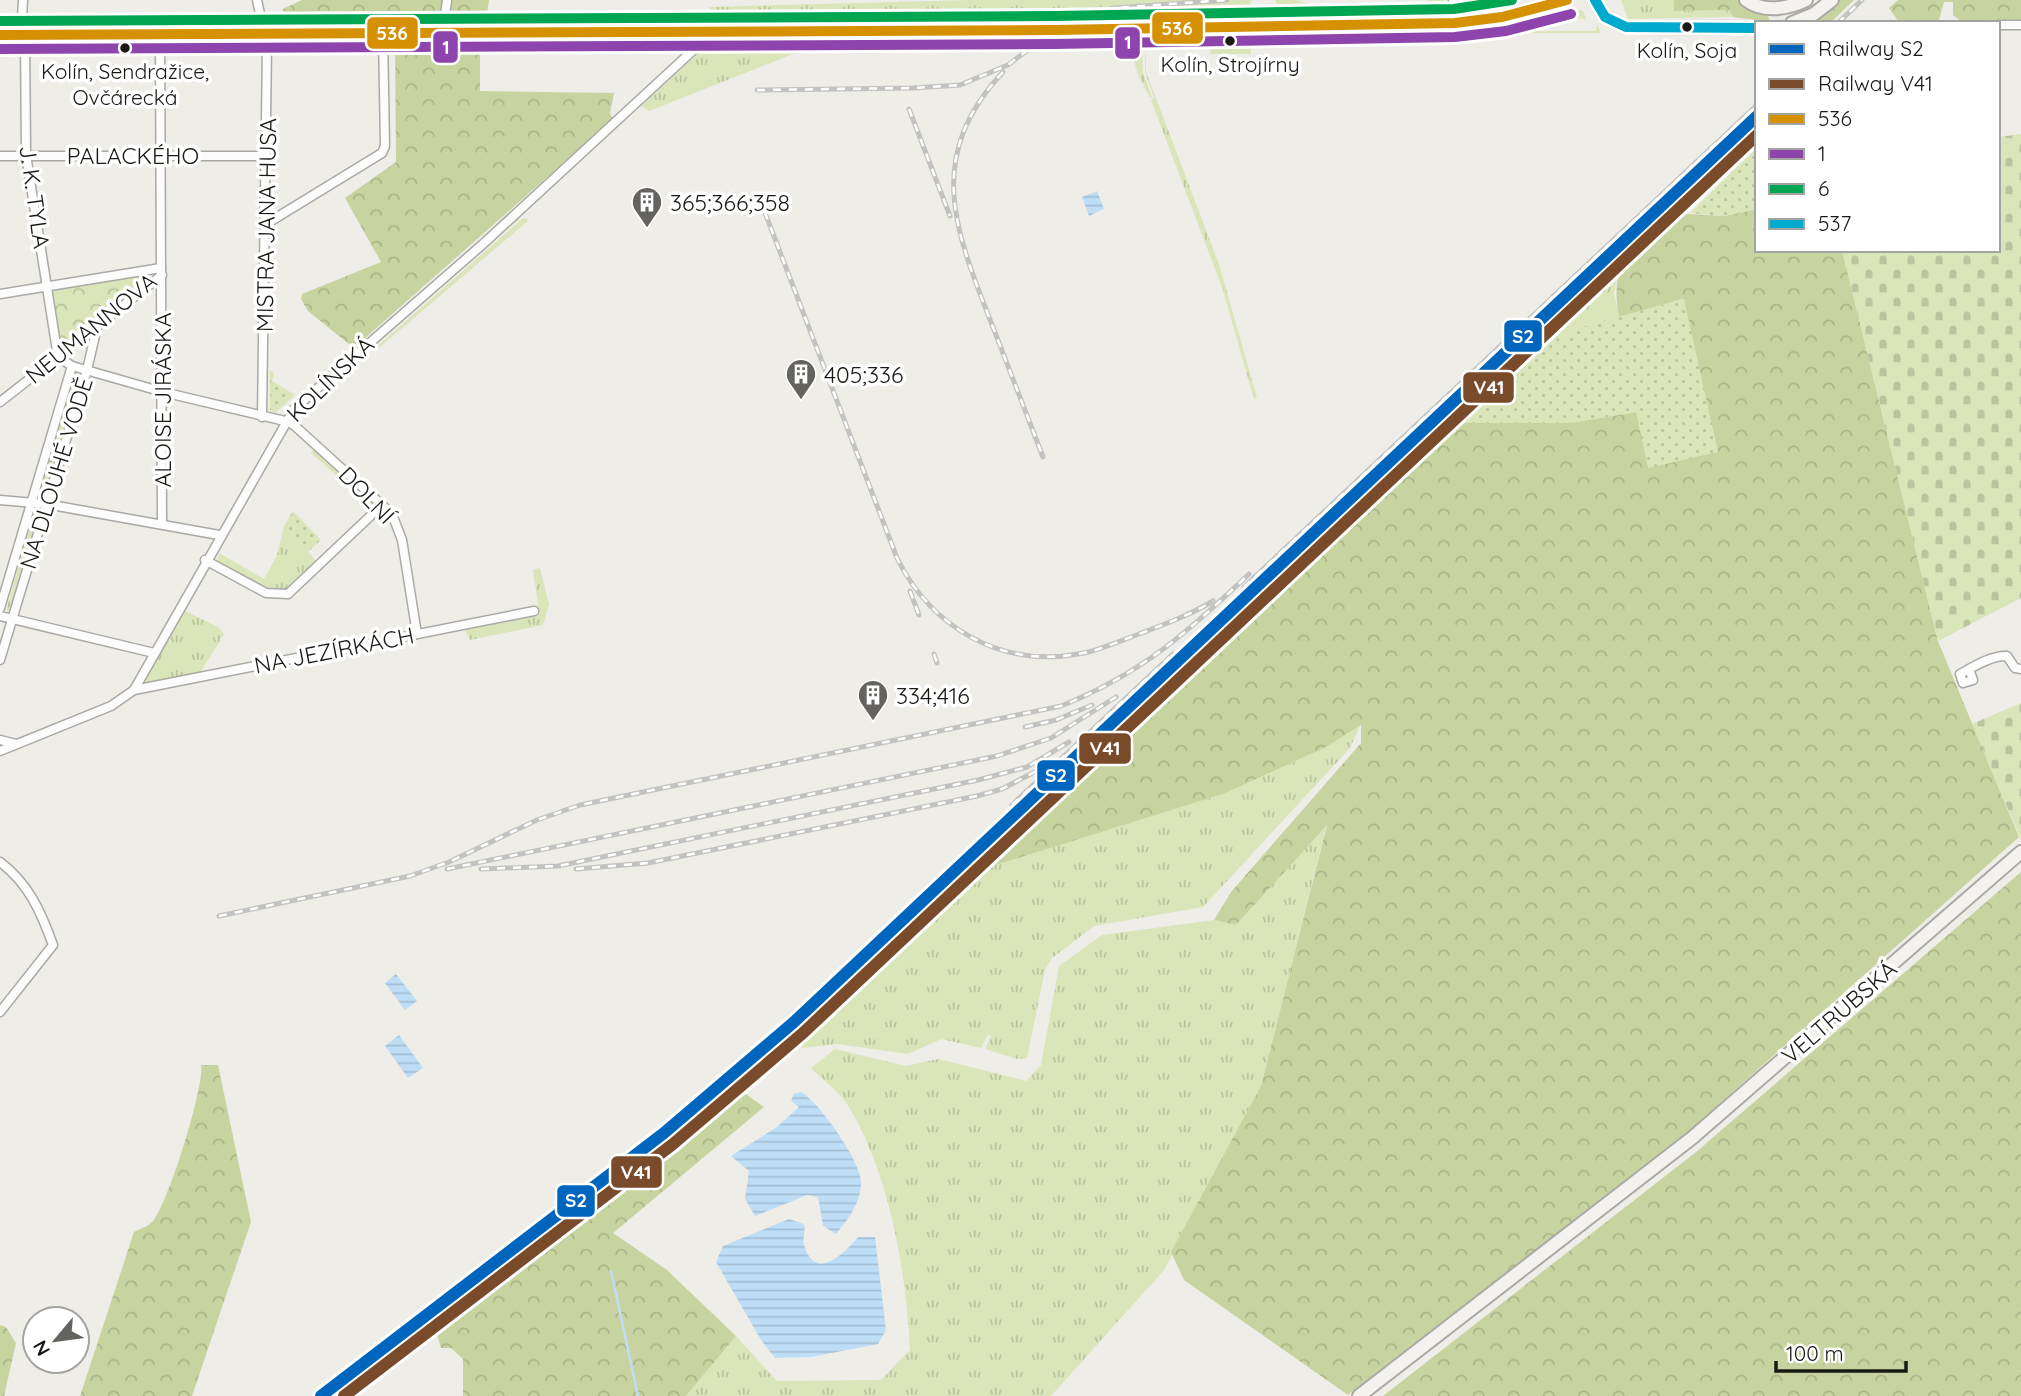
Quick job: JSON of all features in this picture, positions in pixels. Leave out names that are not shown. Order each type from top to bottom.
[{"type":"main road","points":[[0,35],[1054,30],[1455,23],[1502,18],[1567,0]]},
{"type":"main road","points":[[1595,0],[1605,17],[1626,27],[1755,28]]},
{"type":"main road","points":[[1746,0],[1766,8],[1806,0]]},
{"type":"main road","points":[[1797,21],[1814,14],[1832,0]]},
{"type":"main road","name":"VELTRUBSKÁ","points":[[1359,1396],[1750,1090],[2021,852]]},
{"type":"street","name":"J. K. TYLA","points":[[23,0],[26,155],[58,357]]},
{"type":"street","name":"MISTRA JANA HUSA","points":[[257,0],[264,33],[267,156],[262,418]]},
{"type":"street","points":[[443,32],[447,0]]},
{"type":"street","points":[[1453,0],[1455,23]]},
{"type":"street","points":[[2000,25],[2021,25]]},
{"type":"street","name":"KOLÍNSKÁ","points":[[0,751],[111,706],[134,690],[284,421],[361,348],[483,244],[714,31]]},
{"type":"street","points":[[266,224],[382,153],[385,145],[383,33]]},
{"type":"street","name":"NEUMANNOVA","points":[[0,402],[162,272],[160,34]]},
{"type":"street","name":"PALACKÉHO","points":[[0,156],[267,156]]},
{"type":"street","points":[[0,294],[47,285],[162,272]]},
{"type":"street","name":"ALOISE JIRÁSKA","points":[[162,272],[162,524]]},
{"type":"street","name":"NA DLOUHÉ VODĚ","points":[[0,660],[87,370],[96,327]]},
{"type":"street","points":[[58,357],[72,366],[163,392],[262,418],[284,421]]},
{"type":"street","name":"NA DLOUHÉ VODĚ","points":[[0,608],[72,366]]},
{"type":"street","name":"DOLNÍ","points":[[284,421],[296,426],[392,514],[402,540],[417,634]]},
{"type":"street","points":[[0,500],[46,504],[219,535]]},
{"type":"street","points":[[205,560],[266,593],[288,594],[382,505]]},
{"type":"street","name":"NA JEZÍRKÁCH","points":[[134,690],[534,611]]},
{"type":"street","points":[[0,616],[154,653]]},
{"type":"street","points":[[1969,669],[2003,655],[2007,656],[2015,668],[2021,669]]},
{"type":"street","points":[[0,740],[16,744]]},
{"type":"street","points":[[0,862],[22,881],[29,891],[53,945],[0,1012]]},
{"type":"green space","points":[[302,0],[489,0],[487,14],[283,17],[283,9]]},
{"type":"green space","points":[[972,0],[1252,0],[1249,6],[1241,11],[1212,11],[1207,16],[1036,25],[729,21],[716,19],[709,7]]},
{"type":"green space","points":[[1275,0],[1296,0],[1311,5],[1312,10],[1320,10],[1319,13],[1303,12],[1303,8],[1280,9]]},
{"type":"green space","points":[[1429,0],[1444,0],[1435,12],[1415,15],[1406,10]]},
{"type":"green space","points":[[1621,0],[1674,0],[1675,11],[1730,10],[1733,17],[1628,19]]},
{"type":"green space","points":[[1674,0],[1740,0],[1767,13],[1770,21],[1733,17],[1730,10],[1674,11]]},
{"type":"green space","points":[[1839,0],[1854,0],[1832,21],[1811,21]]},
{"type":"green space","points":[[1898,0],[2021,0],[2021,20],[1959,20],[1953,15],[1953,2],[1944,2],[1939,20],[1898,21],[1889,8]]},
{"type":"green space","points":[[1354,2],[1364,4],[1370,15],[1330,14],[1333,6]]},
{"type":"green space","points":[[1576,10],[1583,11],[1586,19],[1548,16],[1526,21],[1526,31],[1596,31],[1597,24],[1601,33],[1432,33],[1495,26]]},
{"type":"green space","points":[[1098,34],[1111,41],[1044,40],[1051,35]]},
{"type":"green space","points":[[1046,35],[1016,42],[856,43],[856,36]]},
{"type":"green space","points":[[851,36],[851,44],[719,43],[719,37]]},
{"type":"green space","points":[[1145,39],[1146,72],[1219,264],[1257,398],[1254,399],[1223,290],[1151,100],[1154,98],[1145,72]]},
{"type":"green space","points":[[1142,40],[1143,73],[1152,97],[1150,98],[1134,59],[1136,45]]},
{"type":"green space","points":[[1251,40],[1251,54],[1210,54],[1211,49],[1229,49]]},
{"type":"green space","points":[[706,46],[811,47],[649,111],[641,106]]},
{"type":"green space","points":[[480,47],[480,91],[614,93],[610,113],[613,119],[356,346],[350,345],[308,311],[301,299],[302,294],[381,262],[345,198],[396,162],[395,48]]},
{"type":"green space","points":[[2021,134],[2021,598],[1938,641],[1842,252],[2000,252],[2000,137]]},
{"type":"green space","points":[[1755,135],[1755,139],[1685,213],[1672,213]]},
{"type":"green space","points":[[1755,149],[1755,209],[1724,216],[1690,213]]},
{"type":"green space","points":[[1755,209],[1755,252],[1842,252],[1938,641],[2019,837],[1690,1130],[1348,1395],[1184,1280],[1171,1252],[1261,1086],[1327,825],[1236,925],[1214,920],[1231,892],[1361,743],[1361,725],[1326,747],[1226,793],[980,870],[1008,838],[1449,423],[1570,423],[1636,412],[1683,299],[1619,317],[1617,281],[1621,268],[1636,246],[1672,213],[1724,216]]},
{"type":"green space","points":[[520,218],[372,348],[515,219]]},
{"type":"green space","points":[[523,218],[529,220],[372,351]]},
{"type":"green space","points":[[1621,261],[1614,293],[1619,317],[1575,329],[1558,338],[1468,423],[1449,423]]},
{"type":"green space","points":[[146,273],[146,283],[61,346],[51,292],[53,287]]},
{"type":"green space","points":[[1684,299],[1718,452],[1648,468],[1636,412],[1569,423],[1468,423],[1558,338],[1575,329]]},
{"type":"green space","points":[[270,370],[274,374],[272,381],[295,395],[275,413],[270,410]]},
{"type":"green space","points":[[74,372],[82,376],[46,494],[42,499],[38,498]]},
{"type":"green space","points":[[316,447],[378,506],[373,508],[311,453]]},
{"type":"green space","points":[[34,511],[41,512],[26,553],[28,555],[11,610],[6,611]]},
{"type":"green space","points":[[293,511],[321,540],[308,552],[284,526]]},
{"type":"green space","points":[[284,526],[317,562],[291,590],[273,593],[217,562],[219,553],[264,579],[277,555]]},
{"type":"green space","points":[[540,568],[549,604],[543,625],[470,640],[465,630],[523,617],[523,608],[538,605],[533,570]]},
{"type":"green space","points":[[183,610],[218,627],[224,634],[200,673],[151,683],[145,681],[145,675]]},
{"type":"green space","points":[[2021,703],[2021,836],[2020,837],[1972,724]]},
{"type":"green space","points":[[1361,724],[1350,748],[1203,907],[1094,926],[1051,959],[1045,970],[1027,1058],[1017,1059],[985,1049],[991,1036],[988,1034],[981,1048],[941,1039],[908,1054],[837,1044],[802,1048],[799,1041],[859,982],[932,919],[980,870],[1226,793],[1326,747]]},
{"type":"green space","points":[[1327,823],[1261,1086],[1164,1270],[1051,1396],[686,1396],[736,1336],[777,1381],[881,1380],[910,1350],[900,1256],[875,1163],[849,1107],[811,1068],[835,1049],[906,1066],[938,1059],[1026,1081],[1041,1065],[1059,966],[1102,935],[1214,920],[1236,925]]},
{"type":"green space","points":[[2021,872],[2021,1396],[1383,1396],[1696,1152]]},
{"type":"green space","points":[[201,1065],[218,1065],[251,1222],[192,1396],[80,1396],[87,1375],[91,1375],[91,1363],[134,1232],[153,1221],[176,1169],[192,1119]]},
{"type":"green space","points":[[737,1088],[764,1107],[613,1233],[667,1270],[736,1336],[686,1396],[463,1396],[463,1359],[451,1348],[441,1348],[434,1324]]},
{"type":"green space","points":[[0,1325],[6,1327],[16,1343],[4,1396],[0,1396]]},
{"type":"water","points":[[1097,191],[1104,209],[1089,216],[1082,197]]},
{"type":"water","points":[[396,974],[417,1001],[405,1010],[385,983]]},
{"type":"water","points":[[399,1035],[423,1068],[408,1078],[385,1046]]},
{"type":"water","points":[[801,1092],[837,1132],[859,1172],[861,1181],[857,1203],[836,1234],[823,1226],[818,1197],[807,1195],[755,1216],[745,1199],[749,1171],[731,1156],[777,1127],[799,1107],[791,1101],[794,1094]]},
{"type":"water","points":[[789,1219],[804,1224],[804,1245],[815,1262],[822,1263],[838,1257],[858,1237],[875,1237],[886,1330],[878,1344],[811,1357],[775,1358],[761,1340],[716,1262],[723,1246]]},
{"type":"waterway","points":[[611,1271],[638,1396]]},
{"type":"railway","points":[[757,90],[960,85],[1008,65],[1054,30],[1081,17],[1114,8],[1227,0]]},
{"type":"railway","points":[[1840,21],[1862,0]]},
{"type":"railway","points":[[1003,72],[979,103],[963,133],[955,163],[954,193],[966,255],[1043,457]]},
{"type":"railway","points":[[1244,587],[1755,107]]},
{"type":"railway","points":[[909,109],[950,216]]},
{"type":"railway","points":[[759,197],[897,558],[911,583],[949,622],[971,637],[995,648],[1022,655],[1049,657],[1101,648],[1177,619],[1213,601]]},
{"type":"railway","points":[[219,916],[410,876],[449,862],[537,820],[580,805],[1061,706],[1116,680],[1162,650],[1249,574]]},
{"type":"railway","points":[[910,591],[919,615]]},
{"type":"railway","points":[[934,654],[937,663]]},
{"type":"railway","points":[[1012,805],[1173,654]]},
{"type":"railway","points":[[447,869],[997,756],[1051,738],[1116,697]]},
{"type":"railway","points":[[1025,727],[1056,720],[1092,705]]},
{"type":"railway","points":[[481,869],[558,866],[978,780],[1027,767],[1069,742]]},
{"type":"railway","points":[[576,869],[648,863],[977,796],[1002,789],[1042,768]]},
{"type":"rail line","name":"S2","points":[[321,1396],[664,1133],[794,1022],[1755,118]]},
{"type":"rail line","name":"V41","points":[[344,1396],[673,1144],[803,1033],[1755,137]]},
{"type":"transit line","name":"6","points":[[0,21],[1054,16],[1454,9],[1512,0]]},
{"type":"transit line","name":"536","points":[[0,35],[1054,30],[1455,23],[1502,17],[1567,0]]},
{"type":"transit line","name":"537","points":[[1595,0],[1605,17],[1626,27],[1755,28]]},
{"type":"transit line","name":"1","points":[[0,49],[1054,44],[1455,37],[1506,31],[1571,14]]},
{"type":"place","name":"Kolín, Soja","points":[[1687,27]]},
{"type":"place","name":"Kolín, Strojírny","points":[[1230,41]]},
{"type":"place","name":"Kolín, Sendražice, Ovčárecká","points":[[125,48]]},
{"type":"place","name":"365;366;358","points":[[647,229]]},
{"type":"place","name":"405;336","points":[[801,401]]},
{"type":"place","name":"334;416","points":[[873,722]]}]
